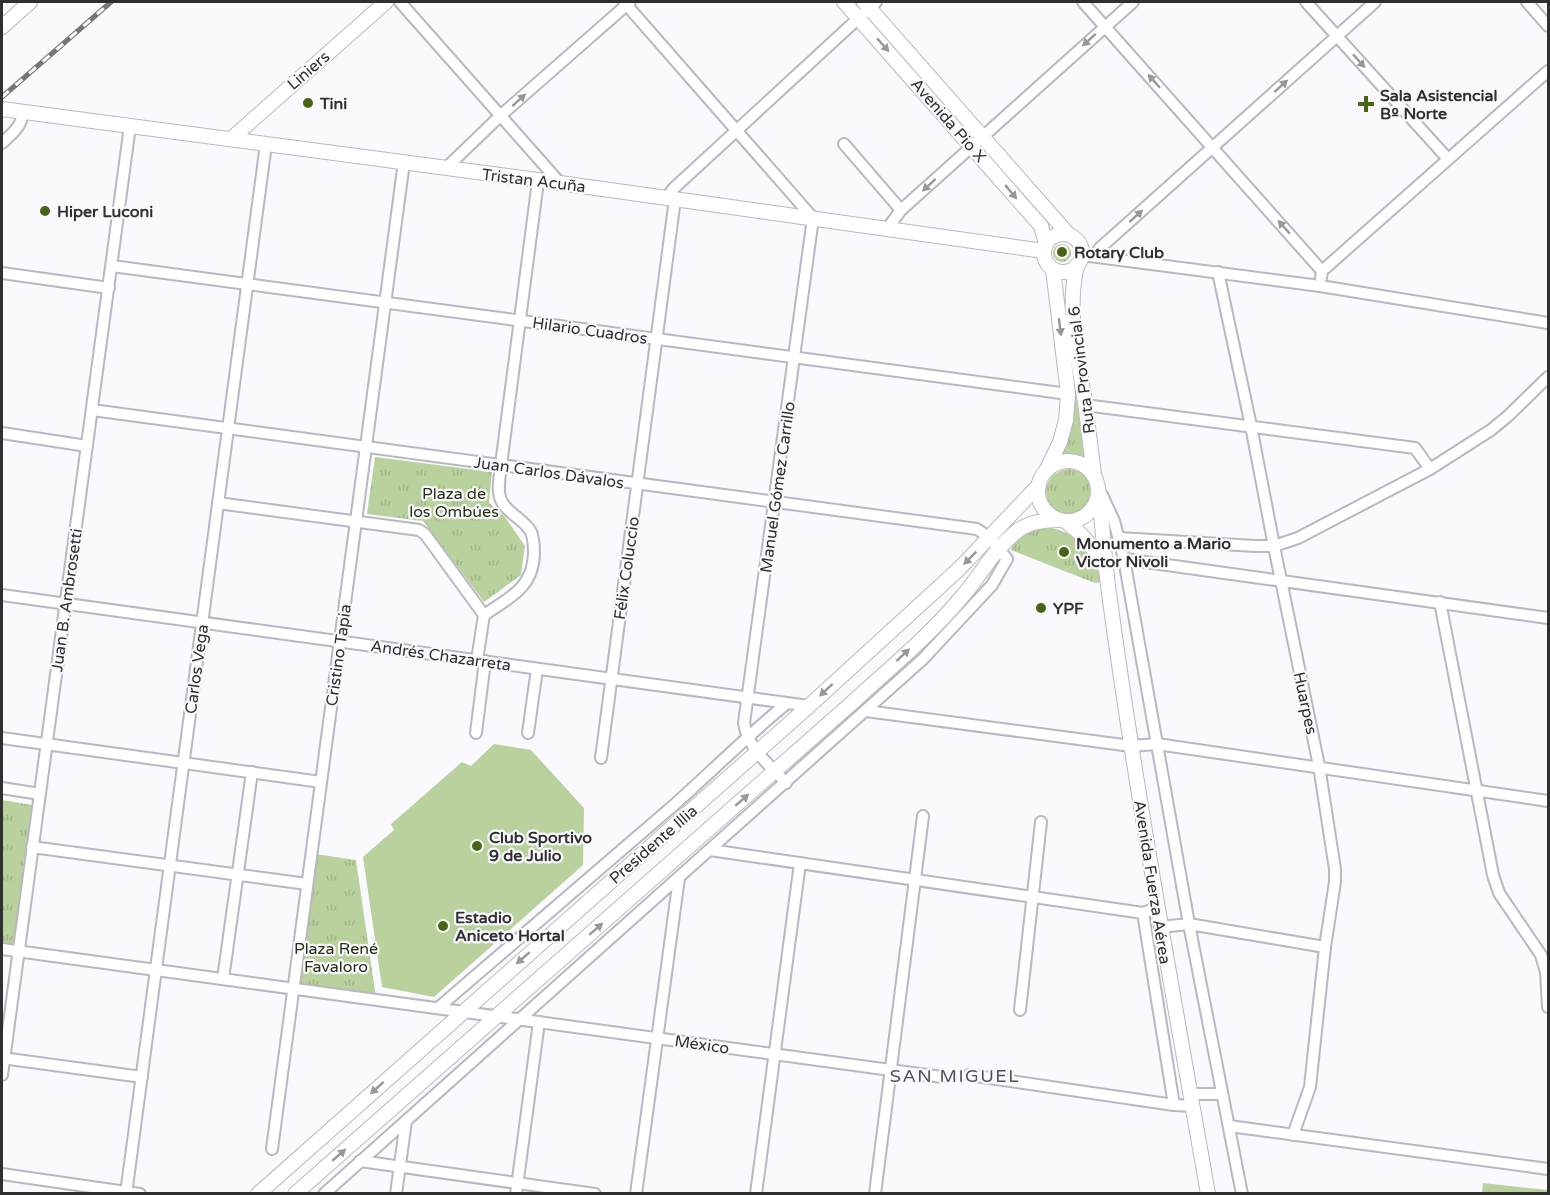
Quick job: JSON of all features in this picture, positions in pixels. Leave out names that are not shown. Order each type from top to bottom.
[{"type":"main road","points":[[2,27],[30,2]]},
{"type":"main road","name":"Liniers","points":[[231,139],[386,2]]},
{"type":"main road","name":"Avenida Pio X","points":[[844,2],[1041,226],[1045,248]]},
{"type":"main road","name":"Avenida Pio X","points":[[870,4],[1069,235]]},
{"type":"main road","name":"Tristan Acuña","points":[[2,109],[887,229],[1045,248]]},
{"type":"main road","points":[[1058,234],[1069,235],[1078,243],[1084,259],[1065,272],[1053,269],[1046,261],[1045,248],[1058,234]]},
{"type":"main road","name":"Ruta Provincial 6","points":[[1084,259],[1073,282],[1075,343],[1096,483],[1106,570]]},
{"type":"main road","name":"Ruta Provincial 6","points":[[1046,471],[1060,442],[1066,420],[1068,394],[1053,269]]},
{"type":"main road","points":[[1062,520],[1074,521],[1089,513],[1094,506],[1096,483],[1088,468],[1071,461],[1062,462],[1046,471],[1039,485],[1039,494],[1045,510],[1081,533],[1092,546],[1106,570]]},
{"type":"main road","name":"Presidente Illia","points":[[295,1194],[775,771],[945,616],[962,598],[994,543],[1039,485]]},
{"type":"main road","name":"Presidente Illia","points":[[258,1194],[809,706],[959,568],[994,543],[1029,524],[1062,520]]},
{"type":"main road","name":"Avenida Fuerza Aérea","points":[[1106,570],[1131,746],[1150,911],[1160,927],[1208,1194]]},
{"type":"street","points":[[400,2],[560,183]]},
{"type":"street","points":[[446,168],[500,116],[627,2],[813,218]]},
{"type":"street","points":[[1083,2],[1322,271]]},
{"type":"street","points":[[887,229],[901,210],[1133,2]]},
{"type":"street","points":[[1306,2],[1448,159]]},
{"type":"street","points":[[1084,259],[1104,244],[1375,2]]},
{"type":"street","points":[[1527,2],[1548,26]]},
{"type":"street","points":[[671,198],[673,189],[859,18],[870,4]]},
{"type":"street","points":[[1320,286],[1322,271],[1548,71]]},
{"type":"street","points":[[2,143],[16,131],[23,112]]},
{"type":"street","name":"Juan B. Ambrosetti","points":[[2,1075],[130,126]]},
{"type":"street","name":"Carlos Vega","points":[[126,1192],[266,144]]},
{"type":"street","points":[[844,144],[901,210]]},
{"type":"street","name":"Cristino Tapia","points":[[272,1149],[404,162]]},
{"type":"street","points":[[484,615],[523,588],[534,564],[534,545],[530,531],[502,502],[499,493],[538,181]]},
{"type":"street","name":"Félix Coluccio","points":[[601,758],[656,339],[671,198]]},
{"type":"street","name":"Manuel Gómez Carrillo","points":[[746,737],[744,723],[813,218]]},
{"type":"street","points":[[1084,259],[1218,272],[1320,286],[1548,323]]},
{"type":"street","name":"Hilario Cuadros","points":[[112,266],[1068,394]]},
{"type":"street","name":"Huarpes","points":[[1218,272],[1319,766],[1335,869],[1310,1087],[1293,1135]]},
{"type":"street","points":[[2,273],[109,288]]},
{"type":"street","points":[[1119,538],[1274,546],[1320,527],[1430,469],[1491,430],[1548,377]]},
{"type":"street","points":[[1085,405],[1415,448],[1430,469]]},
{"type":"street","name":"Juan Carlos Dávalos","points":[[92,410],[977,529],[994,543]]},
{"type":"street","points":[[2,433],[87,446]]},
{"type":"street","points":[[1096,483],[1114,521],[1124,559],[1189,924],[1242,1194]]},
{"type":"street","points":[[218,503],[419,530],[425,534],[484,615],[476,733]]},
{"type":"street","points":[[324,1194],[923,659],[992,585],[1007,559],[994,543]]},
{"type":"street","points":[[1124,559],[1281,579],[1548,618]]},
{"type":"street","name":"Andrés Chazarreta","points":[[2,595],[809,706]]},
{"type":"street","points":[[1440,602],[1493,875],[1499,893],[1541,955],[1546,972],[1548,1007]]},
{"type":"street","points":[[528,733],[537,669]]},
{"type":"street","points":[[438,1008],[590,878],[694,787],[746,737],[786,704]]},
{"type":"street","points":[[866,711],[1131,746],[1157,744],[1548,801]]},
{"type":"street","points":[[746,737],[786,783]]},
{"type":"street","points":[[2,738],[321,782]]},
{"type":"street","points":[[223,979],[252,772]]},
{"type":"street","points":[[2,788],[40,794]]},
{"type":"street","points":[[875,1194],[923,816]]},
{"type":"street","points":[[1020,1010],[1041,822]]},
{"type":"street","points":[[32,848],[307,884]]},
{"type":"street","points":[[710,850],[1034,897],[1150,911],[1174,1105]]},
{"type":"street","points":[[756,1194],[800,863]]},
{"type":"street","points":[[590,878],[600,890]]},
{"type":"street","points":[[636,1194],[679,878]]},
{"type":"street","points":[[1160,927],[1189,924],[1325,947]]},
{"type":"street","name":"México","points":[[2,949],[942,1077]]},
{"type":"street","points":[[516,1188],[539,1022]]},
{"type":"street","points":[[3,1058],[142,1077]]},
{"type":"street","points":[[969,1075],[1174,1105],[1222,1094]]},
{"type":"street","points":[[396,1194],[405,1121]]},
{"type":"street","points":[[1229,1125],[1548,1169]]},
{"type":"street","points":[[360,1161],[516,1188],[595,1194]]},
{"type":"street","points":[[2,1174],[140,1194]]},
{"type":"green space","points":[[1058,244],[1066,244],[1071,249],[1069,260],[1058,262],[1053,257],[1053,249]]},
{"type":"green space","points":[[1075,389],[1085,458],[1078,455],[1061,455]]},
{"type":"green space","name":"Plaza de los Ombúes","points":[[375,457],[492,472],[489,503],[505,517],[525,546],[521,575],[484,602],[423,521],[367,514]]},
{"type":"green space","points":[[1069,469],[1085,476],[1092,492],[1085,508],[1069,515],[1053,508],[1046,492],[1053,476]]},
{"type":"green space","points":[[1044,527],[1065,532],[1082,544],[1094,561],[1100,582],[1095,583],[1011,550],[1020,537]]},
{"type":"green space","name":"Estadio Aniceto Hortal","points":[[494,744],[531,750],[584,808],[583,865],[434,997],[382,987],[363,857],[394,830],[391,824],[462,762],[471,766]]},
{"type":"green space","points":[[2,800],[32,805],[13,945],[2,944]]},
{"type":"green space","name":"Plaza René Favaloro","points":[[315,854],[356,860],[376,998],[296,986]]},
{"type":"green space","points":[[1483,1183],[1548,1190],[1548,1193],[1482,1193]]},
{"type":"railway","points":[[2,97],[111,2]]},
{"type":"place","name":"Tini","points":[[308,103]]},
{"type":"place","name":"Sala Asistencial Bº Norte","points":[[1366,104]]},
{"type":"place","name":"Hiper Luconi","points":[[45,211]]},
{"type":"place","name":"Rotary Club","points":[[1062,252]]},
{"type":"place","name":"Monumento a Mario Victor Nivoli","points":[[1064,552]]},
{"type":"place","name":"YPF","points":[[1041,608]]},
{"type":"place","name":"Club Sportivo 9 de Julio","points":[[477,846]]},
{"type":"place","name":"Estadio Aniceto Hortal","points":[[443,926]]},
{"type":"district","name":"SAN MIGUEL","points":[[955,1076]]}]
